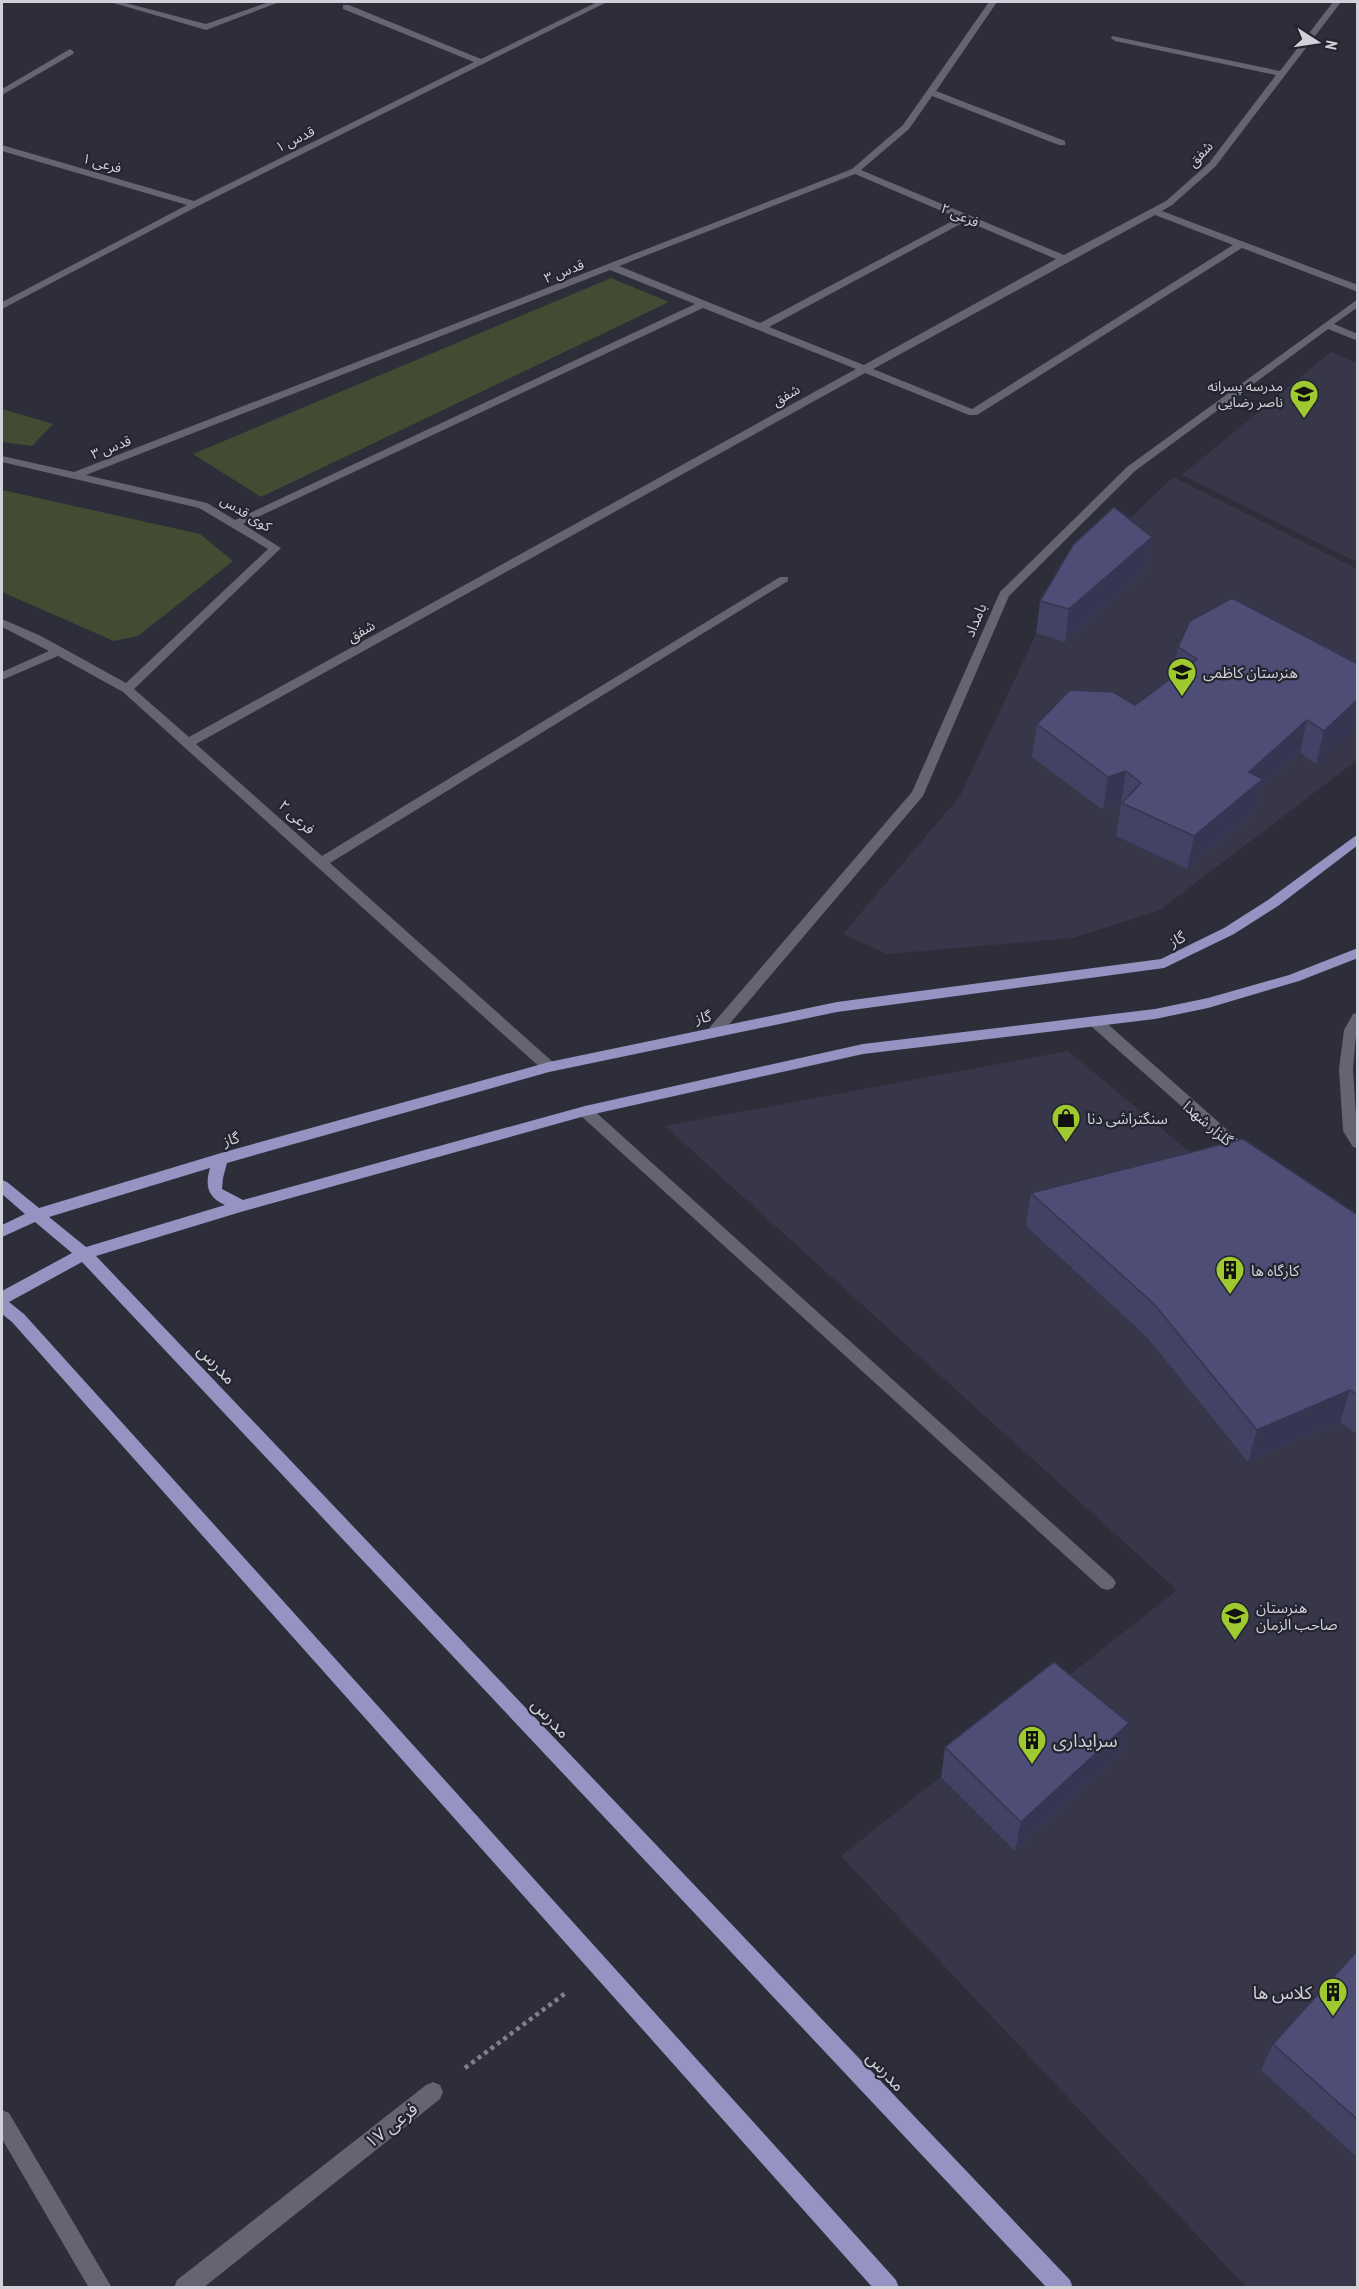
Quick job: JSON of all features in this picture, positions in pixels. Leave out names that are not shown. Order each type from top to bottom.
[{"type":"main road","name":"گاز","points":[[2,1231],[36,1215],[220,1159],[549,1067],[837,1007],[1164,963],[1229,932],[1273,903],[1358,838]]},
{"type":"main road","points":[[2,1298],[84,1254],[244,1205],[585,1111],[863,1049],[1097,1023],[1209,1003],[1294,978],[1358,953]]},
{"type":"main road","points":[[220,1159],[213,1180],[213,1190],[221,1200],[244,1205]]},
{"type":"main road","name":"مدرس","points":[[2,1186],[84,1254],[1062,2288]]},
{"type":"main road","points":[[2,1305],[18,1318],[888,2288]]},
{"type":"street","points":[[114,2],[206,27],[273,3]]},
{"type":"street","name":"قدس ۱","points":[[2,306],[195,204],[603,2]]},
{"type":"street","name":"قدس ۳","points":[[76,475],[855,171],[906,127],[993,2]]},
{"type":"street","name":"شفق","points":[[188,743],[865,368],[1169,203],[1212,165],[1337,2]]},
{"type":"street","points":[[346,7],[481,62]]},
{"type":"street","points":[[1115,38],[1282,74]]},
{"type":"street","points":[[2,92],[70,52]]},
{"type":"street","points":[[930,92],[1062,143]]},
{"type":"street","name":"فرعی ۱","points":[[2,148],[195,204]]},
{"type":"street","name":"فرعی ۲","points":[[855,171],[1064,259]]},
{"type":"street","points":[[1154,211],[1358,289]]},
{"type":"street","points":[[762,326],[966,217]]},
{"type":"street","points":[[612,267],[973,412],[1241,244]]},
{"type":"street","name":"بامداد","points":[[715,1032],[918,793],[1004,595],[1131,469],[1358,302]]},
{"type":"street","points":[[235,524],[705,303]]},
{"type":"street","points":[[1327,325],[1358,338]]},
{"type":"street","name":"کوی قدس","points":[[2,459],[203,505],[275,548],[127,689]]},
{"type":"street","points":[[322,862],[784,579]]},
{"type":"street","name":"فرعی ۲","points":[[2,623],[127,689],[549,1067]]},
{"type":"street","points":[[2,676],[58,651]]},
{"type":"street","points":[[1358,1018],[1351,1030],[1346,1069],[1350,1131],[1358,1143]]},
{"type":"street","name":"گلزار شهدا","points":[[1097,1023],[1233,1144],[1261,1166]]},
{"type":"street","points":[[585,1111],[1107,1583]]},
{"type":"street","name":"فرعی ۱۷","points":[[185,2288],[433,2092]]},
{"type":"street","points":[[2,2120],[102,2288]]},
{"type":"path","points":[[433,2092],[601,1968]]},
{"type":"shaded area","name":"مدرسه پسرانه ناصر رضایی","points":[[1331,352],[1357,363],[1357,562],[1182,475]]},
{"type":"shaded area","name":"هنرستان کاظمی","points":[[1173,477],[1357,569],[1357,760],[1160,910],[1073,938],[887,954],[843,934],[960,796],[1046,613],[1068,578]]},
{"type":"shaded area","name":"هنرستان صاحب الزمان","points":[[1068,1051],[1209,1168],[1357,1259],[1357,2287],[1246,2287],[841,1856],[1177,1590],[665,1126]]},
{"type":"green space","points":[[611,278],[669,302],[261,497],[193,454]]},
{"type":"green space","points":[[2,409],[53,424],[32,446],[2,442]]},
{"type":"green space","points":[[2,490],[200,534],[233,561],[138,636],[114,641],[2,592]]},
{"type":"building","points":[[1114,507],[1152,537],[1069,609],[1040,601],[1073,545]]},
{"type":"building","points":[[1232,598],[1358,664],[1358,699],[1324,731],[1307,720],[1249,772],[1263,779],[1194,836],[1122,803],[1141,783],[1126,771],[1108,777],[1037,724],[1070,690],[1113,692],[1135,705],[1197,659],[1178,647],[1190,621]]},
{"type":"building","name":"کارگاه ها","points":[[1243,1139],[1358,1215],[1358,1395],[1350,1390],[1257,1430],[1154,1304],[1031,1193]]},
{"type":"building","name":"سرایداری","points":[[1054,1662],[1129,1723],[1021,1822],[945,1747]]},
{"type":"building","name":"کلاس ها","points":[[1358,1950],[1358,2120],[1273,2044]]},
{"type":"place","name":"مدرسه پسرانه ناصر رضایی","points":[[1304,420]]},
{"type":"place","name":"هنرستان کاظمی","points":[[1182,698]]},
{"type":"place","name":"سنگتراشی دنا","points":[[1066,1144]]},
{"type":"place","name":"کارگاه ها","points":[[1230,1296]]},
{"type":"place","name":"هنرستان صاحب الزمان","points":[[1235,1642]]},
{"type":"place","name":"سرایداری","points":[[1032,1766]]},
{"type":"place","name":"کلاس ها","points":[[1333,2018]]}]
